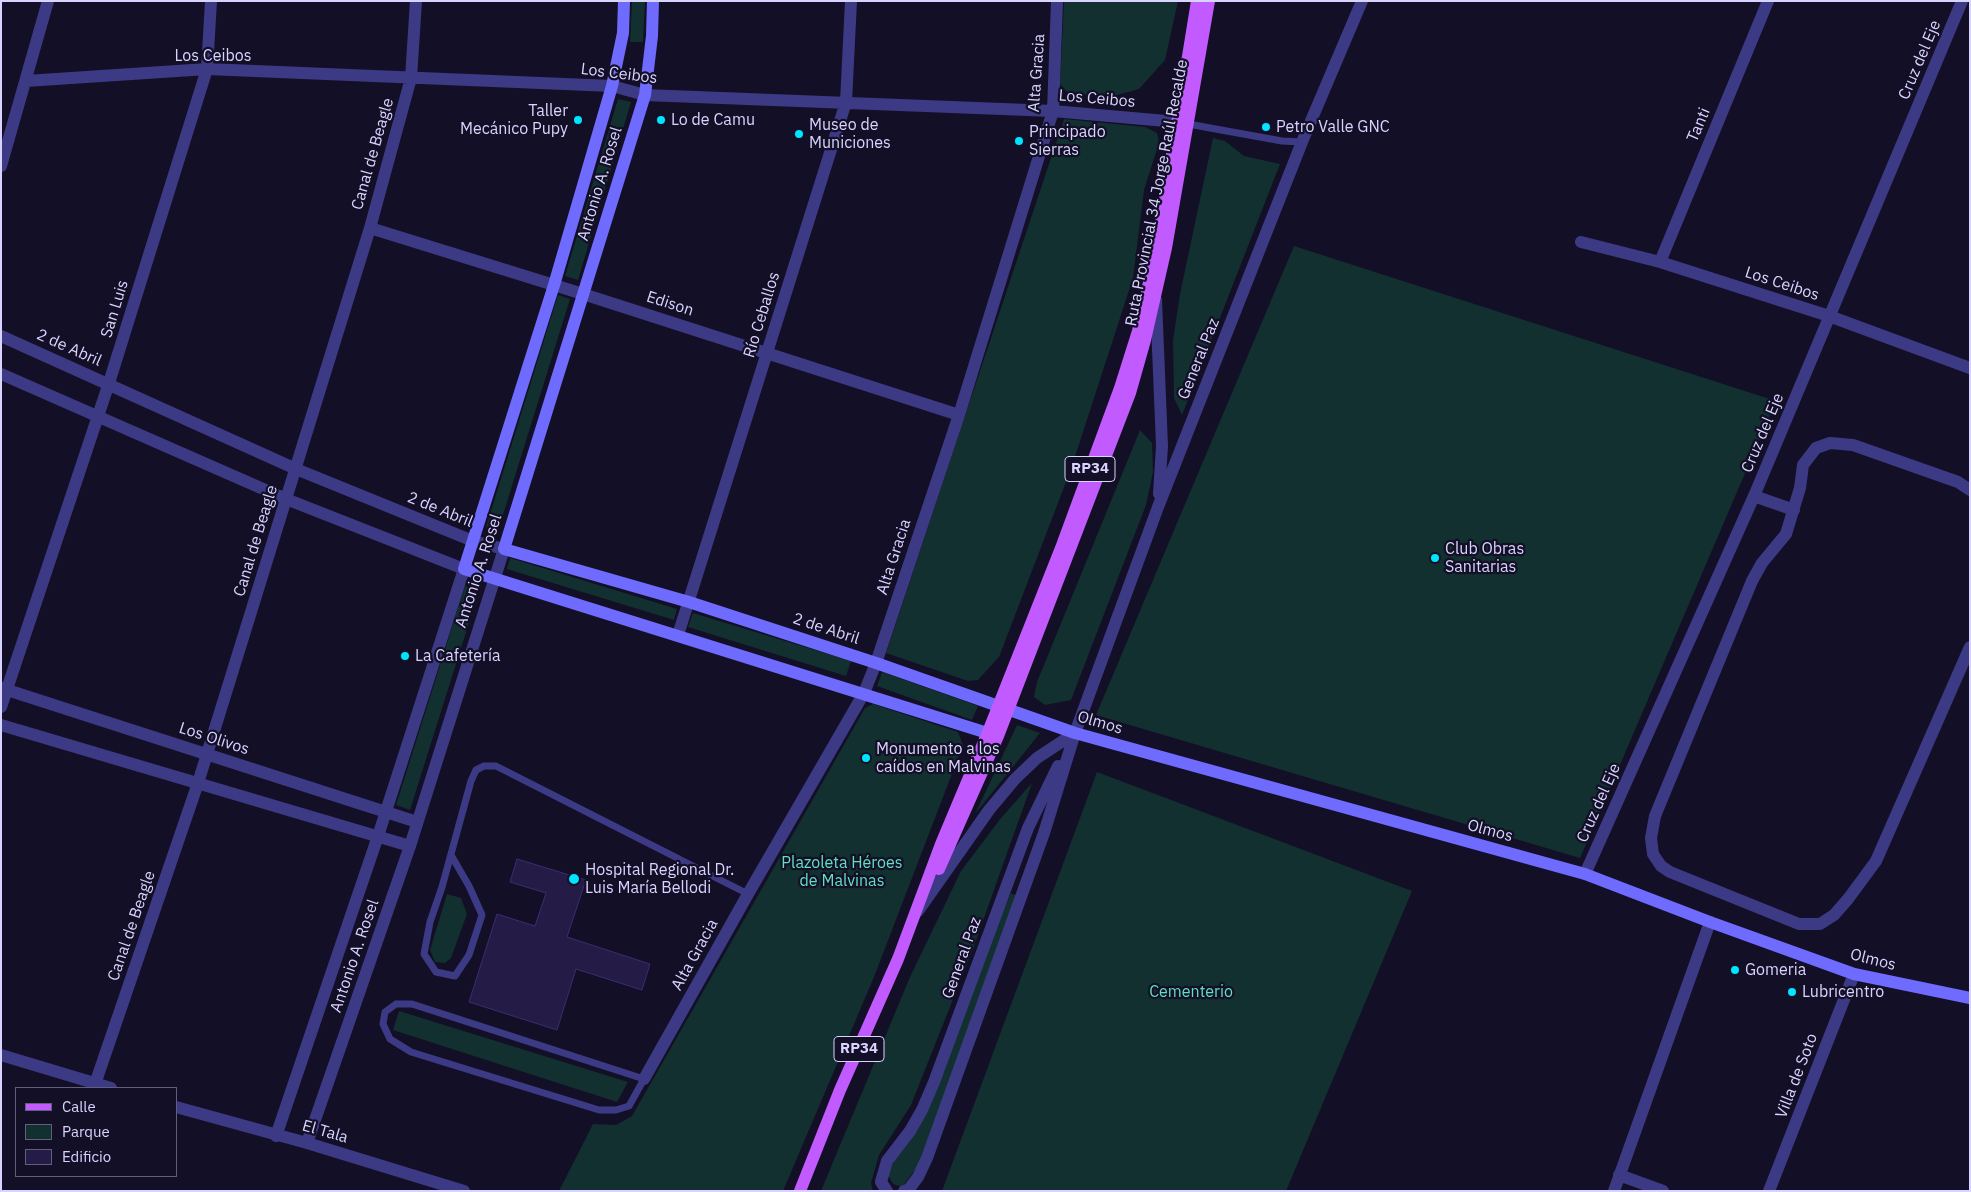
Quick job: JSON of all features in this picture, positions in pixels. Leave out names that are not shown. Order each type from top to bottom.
[{"type":"main road","name":"Ruta Provincial 34 Jorge Raúl Recalde","points":[[800,1191],[840,1090],[887,984],[914,917],[950,848],[993,734],[1130,393],[1156,296],[1176,196],[1197,1]]},
{"type":"main road","name":"Ruta Provincial 34 Jorge Raúl Recalde","points":[[1003,709],[1120,388],[1138,331],[1208,1]]},
{"type":"street","points":[[1,166],[48,1]]},
{"type":"street","name":"San Luis","points":[[1,707],[4,688],[109,383],[207,69],[211,1]]},
{"type":"street","name":"Canal de Beagle","points":[[95,1084],[198,783],[370,228],[411,78],[416,1]]},
{"type":"street","name":"Antonio A. Rosel","points":[[276,1136],[378,836],[554,285],[612,86],[623,33],[624,1]]},
{"type":"street","name":"Antonio A. Rosel","points":[[307,1143],[410,846],[645,95],[652,36],[653,1]]},
{"type":"street","name":"Río Ceballos","points":[[678,635],[846,102],[851,1]]},
{"type":"street","name":"Alta Gracia","points":[[644,1080],[748,894],[864,693],[876,663],[959,415],[1053,111],[1057,1]]},
{"type":"street","name":"General Paz","points":[[904,1191],[909,1189],[918,1177],[927,1158],[1044,833],[1075,733],[1158,507],[1302,142],[1362,1]]},
{"type":"street","name":"Tanti","points":[[1660,262],[1768,1]]},
{"type":"street","name":"Cruz del Eje","points":[[1585,874],[1754,496],[1962,1]]},
{"type":"street","name":"Los Ceibos","points":[[26,81],[207,69],[612,86],[645,95],[1053,111],[1183,123]]},
{"type":"street","name":"Edison","points":[[370,228],[583,294],[959,415]]},
{"type":"street","name":"Los Ceibos","points":[[1581,242],[1660,262],[1829,316],[1970,368]]},
{"type":"street","points":[[1151,276],[1156,296],[1162,446],[1158,507]]},
{"type":"street","name":"2 de Abril","points":[[1,336],[296,468],[474,540],[689,602],[876,663],[1003,709]]},
{"type":"street","points":[[1,374],[286,499],[464,569],[993,734]]},
{"type":"street","points":[[1970,490],[1958,482],[1852,445],[1830,443],[1816,448],[1803,465],[1800,488],[1786,534],[1762,563],[1752,581],[1655,816],[1651,838],[1653,854],[1661,866],[1670,872],[1798,924],[1820,924],[1834,915],[1876,861],[1970,647]]},
{"type":"street","points":[[1754,496],[1794,510]]},
{"type":"street","name":"Los Olivos","points":[[4,688],[417,822]]},
{"type":"street","name":"Olmos","points":[[1003,709],[1075,733],[1585,874],[1854,974],[1970,998]]},
{"type":"street","points":[[1,725],[410,846]]},
{"type":"street","points":[[914,917],[989,810],[1015,779],[1037,758],[1075,733]]},
{"type":"street","name":"General Paz","points":[[887,1191],[881,1182],[887,1161],[910,1131],[922,1110],[1028,828],[1075,733]]},
{"type":"street","points":[[1614,1191],[1710,922]]},
{"type":"street","name":"Villa de Soto","points":[[1769,1191],[1854,974]]},
{"type":"street","points":[[1,1055],[107,1087]]},
{"type":"street","name":"El Tala","points":[[178,1108],[307,1143],[464,1191]]},
{"type":"street","points":[[1619,1175],[1664,1191]]},
{"type":"lane","points":[[1183,123],[1282,141],[1302,142]]},
{"type":"lane","points":[[451,855],[469,886],[482,914],[469,955],[455,976],[436,972],[424,954],[430,922],[476,770],[484,766],[496,766],[748,894]]},
{"type":"lane","points":[[396,1004],[412,1004],[644,1080],[629,1106],[616,1110],[599,1110],[411,1052],[390,1039],[383,1024],[385,1012],[396,1004]]},
{"type":"green space","points":[[632,1],[645,1],[643,42],[630,42]]},
{"type":"green space","points":[[1064,1],[1178,1],[1165,60],[1139,89],[1110,97],[1068,93],[1060,84]]},
{"type":"green space","points":[[618,99],[631,102],[578,280],[565,276]]},
{"type":"green space","points":[[1064,119],[1145,127],[1157,133],[1159,143],[1144,190],[1133,278],[1071,469],[999,657],[978,680],[968,681],[886,653]]},
{"type":"green space","points":[[1213,138],[1225,141],[1244,156],[1280,164],[1182,415],[1174,398],[1173,340],[1180,294]]},
{"type":"green space","name":"Club Obras Sanitarias","points":[[1294,246],[1776,401],[1580,858],[1096,715]]},
{"type":"green space","points":[[558,295],[570,299],[498,531],[486,527]]},
{"type":"green space","points":[[1140,430],[1152,443],[1153,472],[1146,505],[1071,700],[1045,705],[1034,697],[1037,682]]},
{"type":"green space","points":[[510,558],[677,609],[674,620],[507,569]]},
{"type":"green space","points":[[465,586],[479,591],[410,810],[396,805]]},
{"type":"green space","points":[[693,613],[851,661],[846,676],[688,627]]},
{"type":"green space","points":[[882,672],[978,706],[972,720],[877,686]]},
{"type":"green space","name":"Plazoleta Héroes de Malvinas","points":[[873,704],[958,732],[963,745],[874,977],[783,1191],[559,1191],[593,1124],[616,1125],[632,1116],[865,708]]},
{"type":"green space","points":[[1017,725],[1040,733],[975,814]]},
{"type":"green space","name":"Cementerio","points":[[1097,772],[1412,891],[1286,1191],[942,1191]]},
{"type":"green space","points":[[1032,783],[973,949],[911,1105],[879,1155],[871,1183],[873,1191],[821,1191],[910,977],[961,871],[1001,818]]},
{"type":"green space","points":[[1011,893],[1017,896],[918,1166],[902,1187],[893,1184],[888,1175]]},
{"type":"green space","points":[[447,894],[461,898],[467,914],[451,958],[445,963],[435,962],[430,950]]},
{"type":"green space","points":[[399,1011],[628,1082],[617,1102],[393,1030]]},
{"type":"building","points":[[517,859],[586,880],[567,937],[650,964],[642,990],[576,969],[557,1030],[469,1002],[497,914],[535,926],[546,893],[510,882]]},
{"type":"place","name":"Taller Mecánico Pupy","points":[[578,120]]},
{"type":"place","name":"Lo de Camu","points":[[661,120]]},
{"type":"place","name":"Petro Valle GNC","points":[[1266,127]]},
{"type":"place","name":"Museo de Municiones","points":[[799,134]]},
{"type":"place","name":"Principado Sierras","points":[[1019,141]]},
{"type":"place","name":"Club Obras Sanitarias","points":[[1435,558]]},
{"type":"place","name":"La Cafetería","points":[[405,656]]},
{"type":"place","name":"Monumento a los caídos en Malvinas","points":[[866,758]]},
{"type":"place","name":"Hospital Regional Dr. Luis María Bellodi","points":[[574,879]]},
{"type":"place","name":"Gomeria","points":[[1735,970]]},
{"type":"place","name":"Lubricentro","points":[[1792,992]]}]
